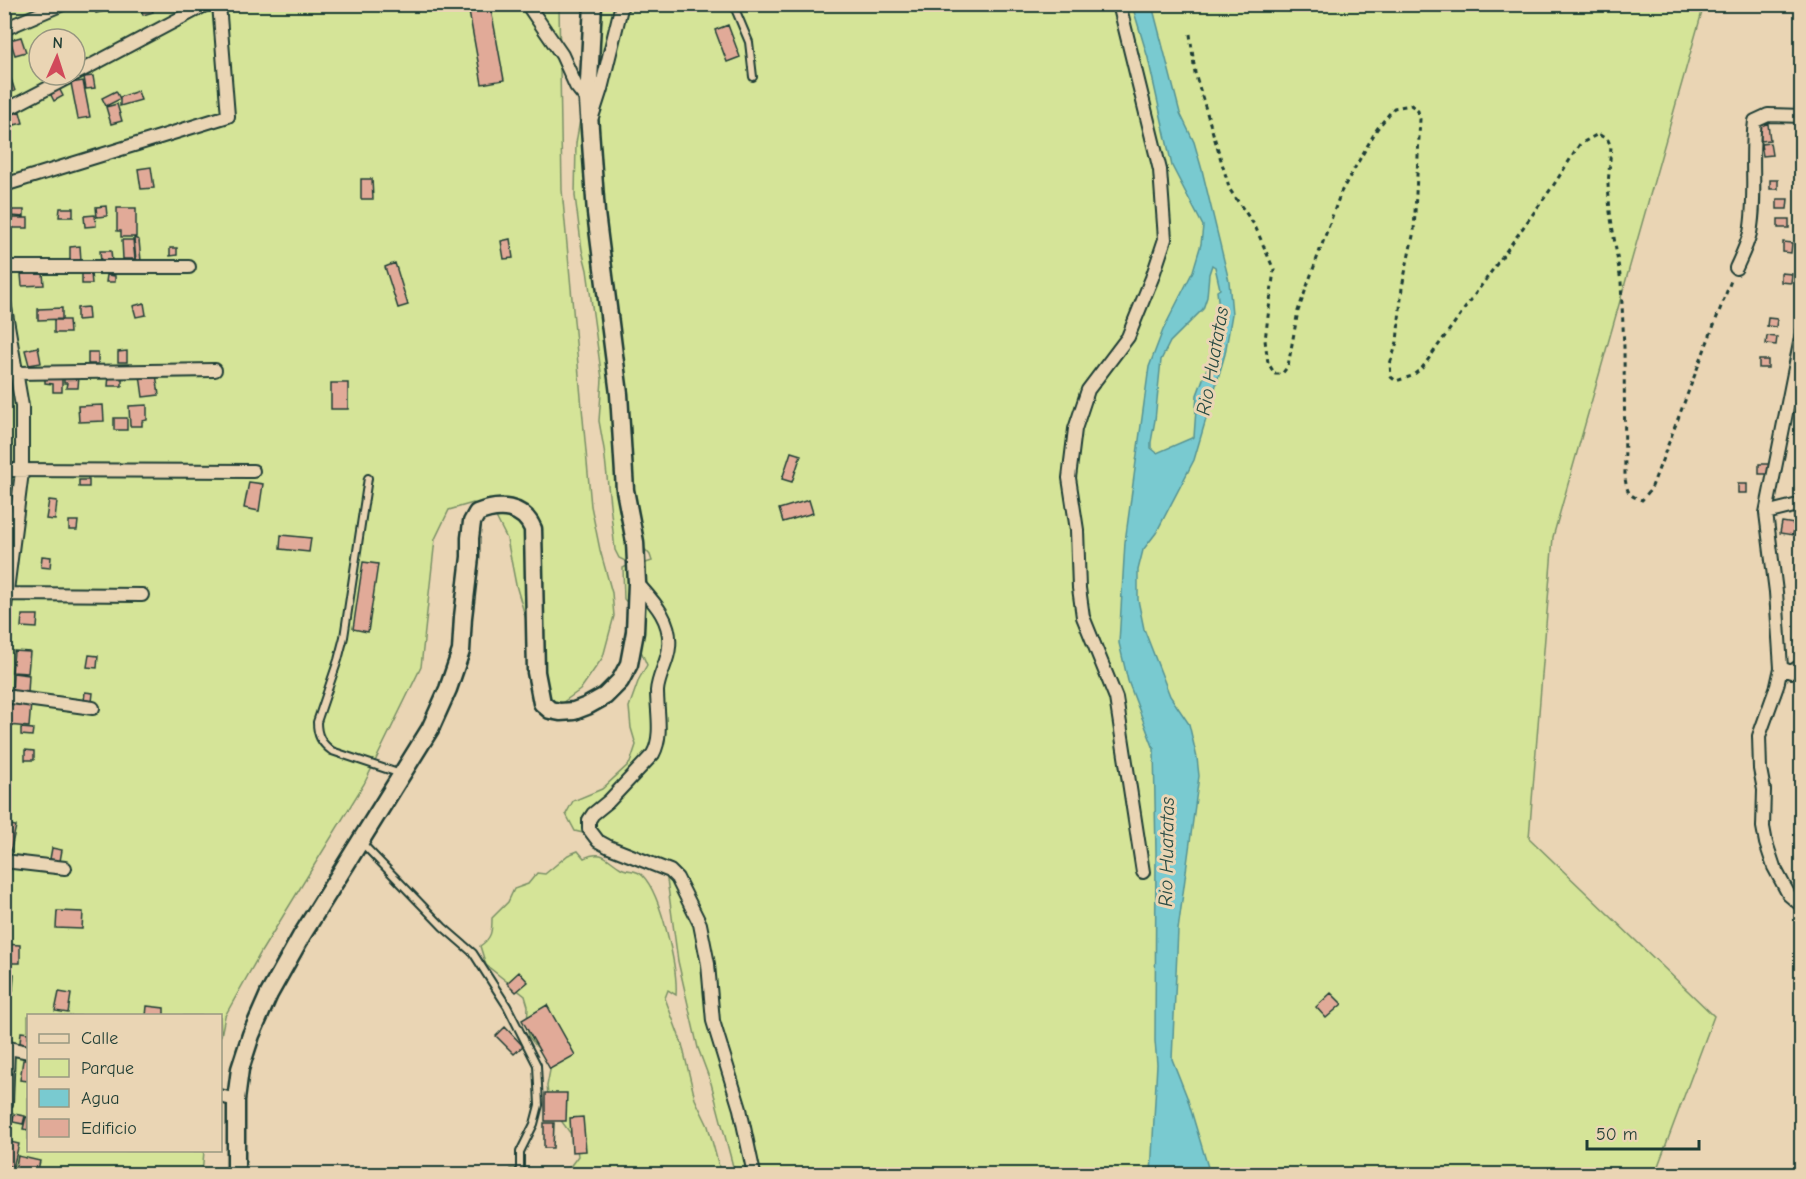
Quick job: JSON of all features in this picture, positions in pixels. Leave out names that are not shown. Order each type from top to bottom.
[{"type":"street","points":[[4,30],[63,4]]},
{"type":"street","points":[[87,67],[207,4]]},
{"type":"street","points":[[4,185],[228,116],[219,4]]},
{"type":"street","points":[[527,4],[562,55],[576,86],[588,100]]},
{"type":"street","points":[[236,1174],[228,1098],[269,994],[325,895],[361,842],[430,729],[448,689],[461,651],[470,538],[472,522],[477,513],[492,507],[522,512],[529,519],[533,529],[536,672],[542,703],[550,710],[560,712],[574,711],[587,706],[605,696],[620,681],[629,664],[635,632],[637,583],[635,542],[625,490],[619,394],[596,213],[588,100],[593,4]]},
{"type":"street","points":[[590,124],[602,89],[622,4]]},
{"type":"street","points":[[1119,4],[1160,170],[1165,239],[1128,337],[1089,390],[1075,429],[1070,478],[1077,530],[1079,588],[1083,617],[1116,698],[1143,872]]},
{"type":"street","points":[[4,111],[49,87]]},
{"type":"street","points":[[1736,268],[1751,225],[1755,121],[1768,115],[1802,116]]},
{"type":"street","points":[[4,267],[189,267]]},
{"type":"street","points":[[4,302],[22,406],[22,472],[4,614]]},
{"type":"street","points":[[1802,333],[1766,513],[1776,592],[1780,668],[1777,686],[1759,736],[1760,769],[1764,790],[1763,827],[1774,867],[1789,895],[1802,906]]},
{"type":"street","points":[[16,373],[215,370]]},
{"type":"street","points":[[4,470],[22,472],[253,471]]},
{"type":"street","points":[[1766,513],[1802,504]]},
{"type":"street","points":[[637,583],[660,609],[668,633],[669,647],[657,687],[658,745],[653,754],[609,801],[593,814],[589,820],[589,829],[598,841],[609,847],[670,871],[677,878],[700,924],[708,964],[712,1021],[740,1110],[754,1174]]},
{"type":"street","points":[[8,594],[142,595]]},
{"type":"street","points":[[1780,668],[1791,672],[1802,665]]},
{"type":"street","points":[[4,696],[93,708]]},
{"type":"street","points":[[4,861],[65,868]]},
{"type":"street","points":[[8,1048],[27,1052]]},
{"type":"lane","points":[[733,4],[749,42],[753,77]]},
{"type":"lane","points":[[368,478],[344,637],[317,722],[317,732],[324,745],[332,751],[402,774]]},
{"type":"lane","points":[[361,842],[429,913],[473,953],[507,1006],[537,1065],[539,1105],[534,1124],[520,1152],[520,1174]]},
{"type":"lane","points":[[8,1048],[9,1104]]},
{"type":"path","points":[[1190,34],[1195,73],[1230,190],[1255,226],[1274,270],[1265,340],[1268,363],[1275,374],[1282,374],[1288,366],[1298,311],[1341,192],[1377,129],[1394,108],[1411,105],[1418,111],[1420,119],[1414,231],[1402,287],[1398,342],[1390,364],[1391,376],[1396,381],[1412,376],[1422,368],[1553,186],[1580,144],[1598,134],[1608,140],[1611,147],[1608,185],[1610,212],[1621,282],[1625,478],[1628,493],[1633,498],[1642,500],[1651,489],[1736,268]]},
{"type":"green space","points":[[5,5],[559,5],[562,190],[591,506],[612,593],[614,616],[603,657],[580,690],[559,705],[545,698],[516,585],[507,539],[492,509],[473,503],[449,510],[435,539],[421,667],[364,784],[261,952],[225,1016],[222,1031],[222,1014],[27,1014],[27,1152],[204,1152],[202,1174],[5,1174]]},
{"type":"green space","points":[[593,5],[1704,5],[1553,537],[1529,838],[1714,1016],[1655,1174],[735,1174],[711,1083],[698,1048],[678,961],[666,872],[587,834],[575,831],[566,814],[573,801],[602,789],[630,763],[636,745],[631,728],[629,707],[639,679],[647,665],[634,635],[634,610],[624,599],[623,568],[638,560],[646,563],[652,561],[641,545],[630,559],[625,561],[619,558],[615,550],[599,421],[602,379],[575,196],[576,143],[586,85]]},
{"type":"green space","points":[[578,851],[584,858],[600,855],[621,868],[635,871],[641,874],[650,885],[667,932],[676,983],[676,995],[668,990],[665,998],[682,1044],[695,1099],[708,1126],[721,1174],[509,1174],[510,1169],[530,1168],[555,1173],[569,1168],[578,1156],[576,1141],[549,1104],[547,1086],[551,1065],[529,1037],[528,1006],[525,996],[486,965],[480,946],[490,934],[492,918],[508,902],[514,889],[528,884],[537,873],[545,874],[568,855]]},
{"type":"water","name":"Rio Huatatas","points":[[1132,5],[1152,5],[1180,113],[1194,142],[1202,170],[1229,281],[1232,314],[1225,354],[1194,460],[1156,533],[1143,550],[1138,570],[1138,600],[1144,629],[1170,696],[1189,724],[1197,758],[1199,776],[1178,930],[1172,1059],[1187,1097],[1210,1174],[1151,1174],[1157,1064],[1154,749],[1128,681],[1119,643],[1125,542],[1149,367],[1163,330],[1193,271],[1201,244],[1203,226],[1172,166],[1148,58]],"holes":[[[1212,265],[1215,267],[1220,289],[1217,291],[1219,308],[1213,352],[1197,395],[1194,437],[1157,453],[1151,448],[1151,442],[1161,360],[1170,342],[1203,309],[1207,297],[1209,274]]]},
{"type":"building","points":[[94,4],[103,4],[105,11],[96,13]]},
{"type":"building","points":[[140,4],[151,4],[153,12],[143,15]]},
{"type":"building","points":[[389,4],[407,4],[406,9],[389,9]]},
{"type":"building","points":[[490,4],[504,80],[482,84],[468,6]]},
{"type":"building","points":[[728,25],[740,57],[727,62],[715,30]]},
{"type":"building","points":[[21,37],[26,52],[15,55],[10,40]]},
{"type":"building","points":[[93,76],[95,88],[86,89],[87,77]]},
{"type":"building","points":[[11,79],[15,91],[4,94],[4,81]]},
{"type":"building","points":[[72,87],[84,87],[90,117],[78,119]]},
{"type":"building","points":[[59,88],[63,96],[54,101],[50,93]]},
{"type":"building","points":[[116,91],[120,99],[106,106],[102,98]]},
{"type":"building","points":[[138,91],[141,100],[120,106],[120,97]]},
{"type":"building","points":[[117,104],[122,121],[111,124],[106,107]]},
{"type":"building","points":[[20,112],[23,123],[14,125],[11,114]]},
{"type":"building","points":[[1768,124],[1770,140],[1761,141],[1760,125]]},
{"type":"building","points":[[1770,143],[1772,155],[1763,156],[1761,144]]},
{"type":"building","points":[[151,167],[154,188],[141,189],[138,169]]},
{"type":"building","points":[[361,179],[372,179],[373,199],[361,199]]},
{"type":"building","points":[[1770,180],[1778,180],[1778,189],[1770,189]]},
{"type":"building","points":[[1777,199],[1788,199],[1787,209],[1777,209]]},
{"type":"building","points":[[106,206],[107,216],[97,217],[96,207]]},
{"type":"building","points":[[60,208],[73,208],[73,217],[59,217]]},
{"type":"building","points":[[117,208],[136,208],[136,237],[121,237],[121,231],[117,231]]},
{"type":"building","points":[[12,210],[24,210],[24,217],[12,216]]},
{"type":"building","points":[[95,215],[96,226],[85,227],[84,216]]},
{"type":"building","points":[[8,218],[28,218],[28,228],[7,228]]},
{"type":"building","points":[[1778,219],[1789,219],[1789,228],[1778,228]]},
{"type":"building","points":[[134,238],[139,240],[141,261],[136,261]]},
{"type":"building","points":[[510,239],[513,258],[504,259],[501,241]]},
{"type":"building","points":[[122,240],[133,240],[135,259],[123,259]]},
{"type":"building","points":[[1783,242],[1792,243],[1791,253],[1783,252]]},
{"type":"building","points":[[80,246],[81,261],[70,262],[70,247]]},
{"type":"building","points":[[170,248],[177,248],[177,255],[170,256]]},
{"type":"building","points":[[100,251],[111,251],[112,261],[101,262]]},
{"type":"building","points":[[395,263],[408,305],[398,308],[385,267]]},
{"type":"building","points":[[43,273],[44,285],[22,286],[21,274]]},
{"type":"building","points":[[82,273],[91,273],[92,284],[82,284]]},
{"type":"building","points":[[1781,273],[1792,274],[1791,283],[1781,282]]},
{"type":"building","points":[[107,275],[115,276],[115,282],[106,282]]},
{"type":"building","points":[[144,303],[146,315],[136,317],[133,306]]},
{"type":"building","points":[[88,307],[89,319],[77,320],[77,308]]},
{"type":"building","points":[[62,308],[62,319],[38,320],[38,309]]},
{"type":"building","points":[[1768,318],[1777,319],[1776,327],[1767,326]]},
{"type":"building","points":[[54,320],[69,320],[70,333],[54,333]]},
{"type":"building","points":[[1767,336],[1777,337],[1776,345],[1766,344]]},
{"type":"building","points":[[38,347],[41,363],[29,365],[25,350]]},
{"type":"building","points":[[127,351],[127,362],[118,362],[118,352]]},
{"type":"building","points":[[88,352],[98,352],[98,364],[88,364]]},
{"type":"building","points":[[1759,360],[1768,360],[1768,368],[1759,368]]},
{"type":"building","points":[[64,374],[79,375],[78,388],[66,388]]},
{"type":"building","points":[[156,374],[159,395],[143,397],[140,375]]},
{"type":"building","points":[[109,375],[122,375],[122,386],[108,386]]},
{"type":"building","points":[[45,376],[62,376],[62,392],[53,392],[53,384],[45,383]]},
{"type":"building","points":[[331,383],[348,383],[348,409],[331,409]]},
{"type":"building","points":[[103,405],[104,421],[79,422],[78,406]]},
{"type":"building","points":[[147,405],[147,420],[142,421],[142,426],[130,426],[129,406]]},
{"type":"building","points":[[114,418],[127,418],[127,430],[114,430]]},
{"type":"building","points":[[791,452],[801,455],[792,482],[782,479]]},
{"type":"building","points":[[1759,464],[1770,464],[1770,474],[1759,474]]},
{"type":"building","points":[[79,480],[89,480],[89,487],[79,487]]},
{"type":"building","points":[[249,482],[263,484],[259,511],[244,508]]},
{"type":"building","points":[[1738,484],[1747,484],[1747,493],[1738,493]]},
{"type":"building","points":[[49,500],[57,501],[55,520],[46,519]]},
{"type":"building","points":[[809,500],[813,513],[783,522],[779,509]]},
{"type":"building","points":[[1795,509],[1802,510],[1802,519],[1794,518]]},
{"type":"building","points":[[69,521],[78,521],[77,530],[69,530]]},
{"type":"building","points":[[1782,522],[1795,524],[1793,535],[1780,533]]},
{"type":"building","points":[[281,535],[311,538],[309,552],[280,549]]},
{"type":"building","points":[[42,556],[51,557],[50,568],[41,567]]},
{"type":"building","points":[[363,562],[378,564],[368,632],[353,629]]},
{"type":"building","points":[[22,615],[38,615],[37,628],[21,627]]},
{"type":"building","points":[[14,651],[30,652],[28,673],[12,672]]},
{"type":"building","points":[[89,655],[98,656],[97,668],[87,667]]},
{"type":"building","points":[[13,673],[29,675],[28,693],[12,692]]},
{"type":"building","points":[[85,692],[93,693],[92,702],[84,701]]},
{"type":"building","points":[[10,701],[31,703],[29,727],[8,725]]},
{"type":"building","points":[[21,728],[33,729],[32,736],[21,735]]},
{"type":"building","points":[[25,750],[34,751],[34,760],[25,760]]},
{"type":"building","points":[[4,824],[16,826],[10,853],[4,852]]},
{"type":"building","points":[[52,848],[62,850],[60,861],[50,859]]},
{"type":"building","points":[[57,911],[83,912],[82,929],[56,928]]},
{"type":"building","points":[[4,944],[20,945],[20,963],[4,963]]},
{"type":"building","points":[[519,972],[528,982],[516,992],[507,983]]},
{"type":"building","points":[[4,974],[14,974],[13,991],[4,990]]},
{"type":"building","points":[[59,992],[71,994],[68,1013],[55,1011]]},
{"type":"building","points":[[1331,993],[1342,1004],[1326,1018],[1316,1007]]},
{"type":"building","points":[[547,1005],[575,1055],[550,1069],[522,1020]]},
{"type":"building","points":[[147,1006],[164,1008],[164,1014],[146,1014]]},
{"type":"building","points":[[505,1027],[523,1046],[514,1054],[496,1036]]},
{"type":"building","points":[[21,1032],[27,1033],[27,1045],[20,1043]]},
{"type":"building","points":[[23,1060],[27,1060],[27,1081],[20,1080]]},
{"type":"building","points":[[545,1093],[567,1093],[566,1121],[545,1121]]},
{"type":"building","points":[[4,1114],[13,1116],[6,1141],[19,1144],[13,1167],[4,1165]]},
{"type":"building","points":[[14,1114],[25,1116],[23,1124],[13,1122]]},
{"type":"building","points":[[26,1117],[27,1117],[27,1130],[23,1129]]},
{"type":"building","points":[[583,1117],[586,1151],[572,1152],[570,1118]]},
{"type":"building","points":[[544,1123],[554,1123],[553,1148],[544,1148]]},
{"type":"building","points":[[18,1156],[40,1161],[37,1174],[15,1170]]}]
